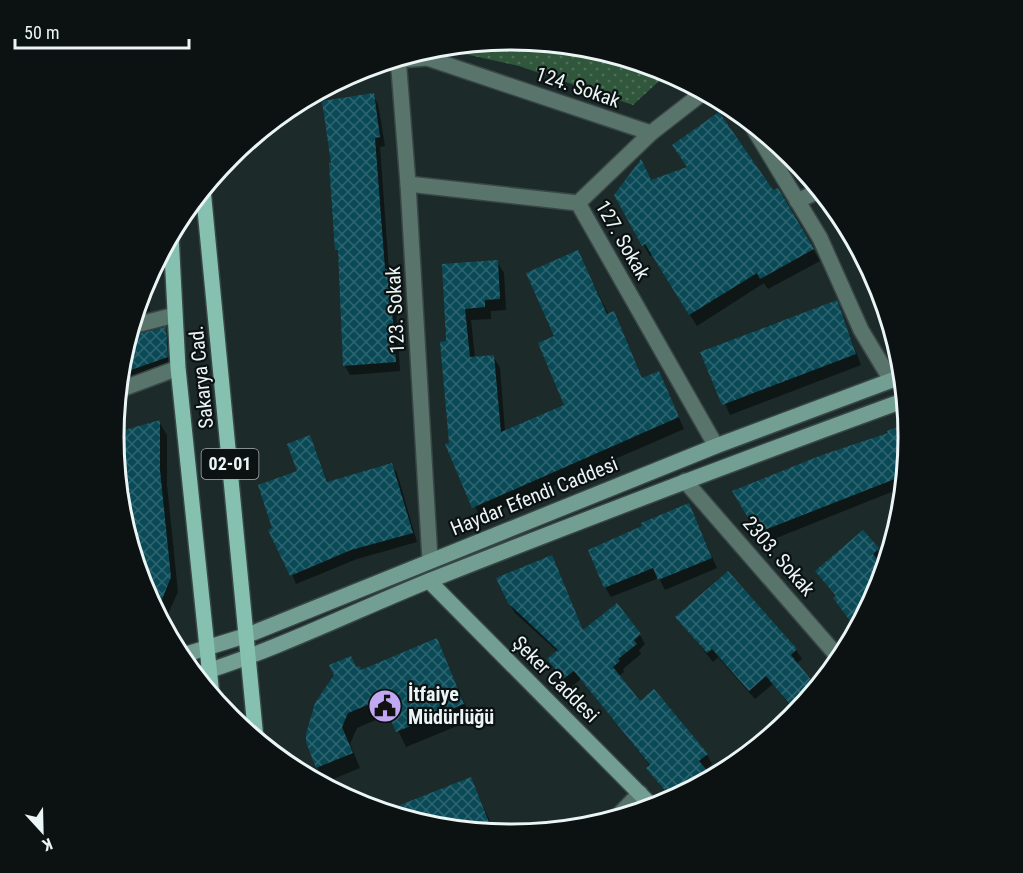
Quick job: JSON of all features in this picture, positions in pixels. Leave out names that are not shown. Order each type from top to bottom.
[{"type":"main road","name":"Sakarya Cad.","points":[[204,201],[255,726]]},
{"type":"main road","name":"Sakarya Cad.","points":[[172,251],[178,368],[209,647],[203,670]]},
{"type":"main road","name":"Haydar Efendi Caddesi","points":[[191,653],[248,635],[716,446],[894,379]]},
{"type":"main road","name":"Haydar Efendi Caddesi","points":[[204,671],[250,656],[429,581],[685,481],[897,403]]},
{"type":"main road","name":"Şeker Caddesi","points":[[429,581],[645,799]]},
{"type":"street","name":"124. Sokak","points":[[430,59],[651,134]]},
{"type":"street","name":"123. Sokak","points":[[396,67],[408,184],[430,560]]},
{"type":"street","points":[[578,203],[651,134],[698,97]]},
{"type":"street","points":[[761,141],[820,238],[861,330],[893,372]]},
{"type":"street","name":"127. Sokak","points":[[408,184],[578,203],[716,446]]},
{"type":"street","points":[[797,201],[813,194]]},
{"type":"street","points":[[142,324],[175,315]]},
{"type":"street","points":[[128,387],[178,368]]},
{"type":"street","name":"2303. Sokak","points":[[685,481],[833,651]]},
{"type":"street","points":[[627,805],[639,793]]},
{"type":"green space","points":[[486,50],[537,50],[562,53],[612,63],[661,79],[633,105],[519,66],[461,53]]},
{"type":"building","points":[[374,93],[380,137],[375,138],[385,269],[389,269],[396,362],[343,366],[338,250],[335,250],[329,163],[331,163],[322,101]]},
{"type":"building","points":[[719,112],[773,190],[778,188],[814,249],[760,279],[757,273],[689,315],[645,244],[642,246],[614,195],[641,159],[651,180],[687,167],[672,145]]},
{"type":"building","points":[[578,250],[607,314],[614,311],[642,378],[659,371],[679,417],[472,508],[445,444],[449,443],[440,342],[446,341],[442,264],[498,260],[500,299],[485,300],[485,307],[465,309],[470,357],[494,355],[501,432],[564,405],[538,343],[554,336],[526,273]]},
{"type":"building","points":[[837,300],[856,354],[722,405],[700,352]]},
{"type":"building","points":[[166,327],[168,357],[131,370],[139,334]]},
{"type":"building","points":[[160,420],[160,470],[171,577],[161,602],[145,561],[132,512],[125,462],[124,430]]},
{"type":"building","points":[[898,427],[896,479],[757,533],[732,491],[822,455],[888,433],[887,431]]},
{"type":"building","points":[[310,435],[327,482],[392,463],[413,533],[351,550],[290,576],[268,530],[272,528],[258,485],[297,471],[287,444]]},
{"type":"building","points":[[689,503],[712,558],[658,580],[653,568],[604,588],[588,550],[642,526],[641,523]]},
{"type":"building","points":[[863,530],[879,548],[873,554],[878,561],[851,622],[833,598],[836,596],[815,571]]},
{"type":"building","points":[[552,555],[583,630],[617,603],[641,634],[634,640],[637,644],[618,659],[620,661],[613,667],[640,701],[654,689],[708,754],[699,761],[707,771],[666,792],[646,768],[650,765],[574,671],[563,679],[547,659],[558,650],[508,603],[496,578]]},
{"type":"building","points":[[728,571],[797,649],[791,655],[812,681],[790,705],[766,676],[749,691],[712,649],[707,653],[675,617]]},
{"type":"building","points":[[437,638],[464,704],[396,732],[382,699],[348,713],[342,727],[353,753],[316,768],[306,742],[306,734],[315,703],[334,675],[329,665],[351,656],[356,667],[360,666],[361,670]]},
{"type":"building","points":[[471,777],[489,823],[436,816],[397,806]]},
{"type":"place","name":"İtfaiye Müdürlüğü","points":[[385,706]]}]
